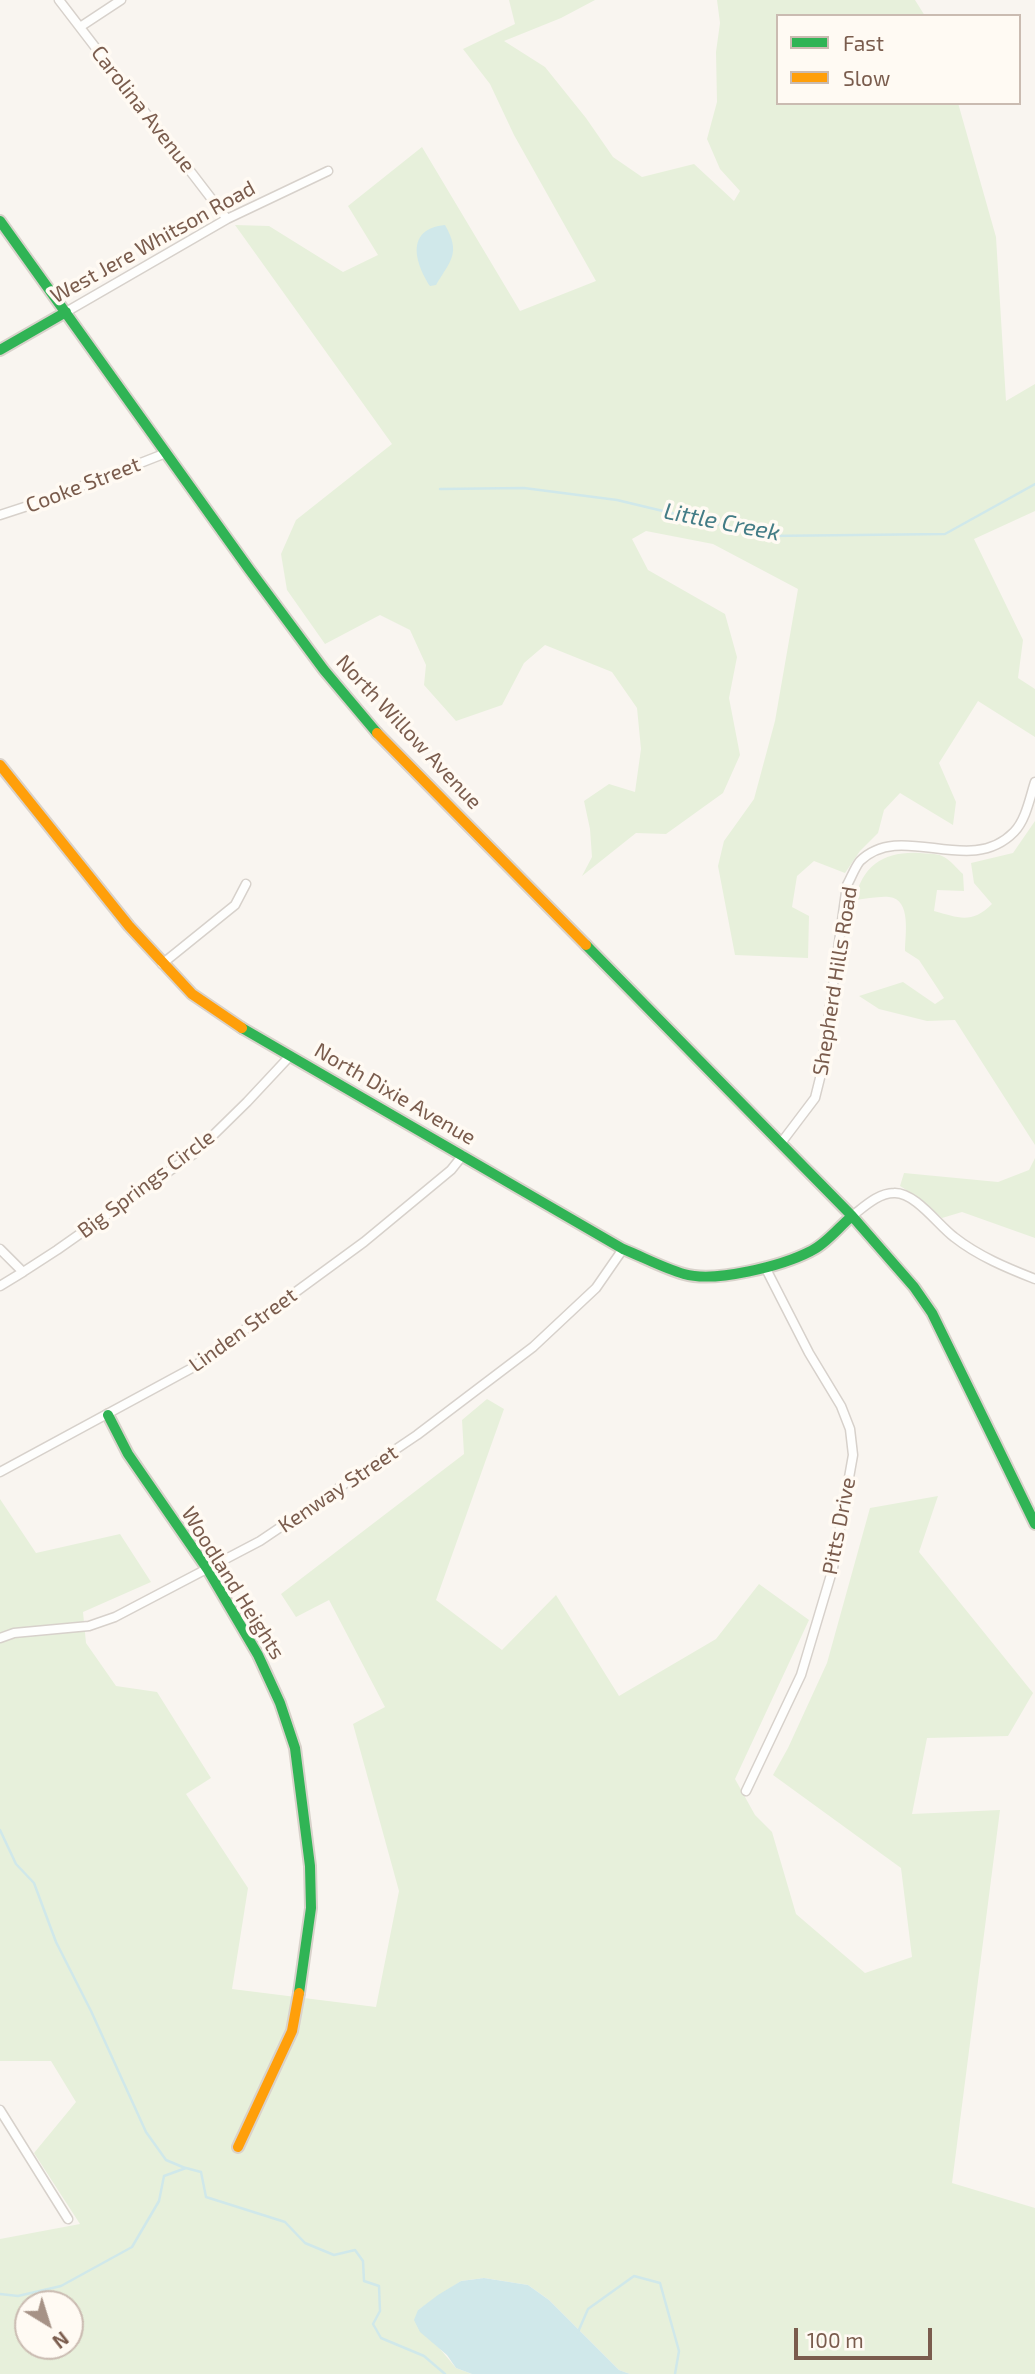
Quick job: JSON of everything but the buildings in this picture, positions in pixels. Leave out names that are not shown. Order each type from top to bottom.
[{"type":"street","name":"Carolina Avenue","points":[[59,0],[227,219]]},
{"type":"street","points":[[80,27],[121,0]]},
{"type":"street","name":"West Jere Whitson Road","points":[[0,349],[227,219],[327,172]]},
{"type":"street","name":"North Willow Avenue","points":[[0,221],[324,670],[378,734],[852,1216],[914,1287],[932,1312],[1035,1524]]},
{"type":"street","name":"Cooke Street","points":[[0,515],[166,453]]},
{"type":"street","name":"North Dixie Avenue","points":[[0,765],[162,964],[192,994],[219,1014],[623,1250],[684,1274],[704,1277],[736,1274],[812,1251],[852,1216]]},
{"type":"street","name":"Shepherd Hills Road","points":[[781,1143],[815,1098],[848,885],[859,862],[879,848],[905,845],[980,852],[999,844],[1016,830],[1035,782]]},
{"type":"street","points":[[162,964],[235,905],[246,884]]},
{"type":"street","name":"Big Springs Circle","points":[[0,1286],[195,1153],[290,1056]]},
{"type":"street","name":"Linden Street","points":[[0,1472],[192,1368],[364,1241],[451,1170],[463,1155]]},
{"type":"street","points":[[852,1216],[878,1197],[894,1193],[906,1196],[922,1207],[953,1237],[977,1253],[1035,1279]]},
{"type":"street","points":[[0,1249],[23,1272]]},
{"type":"street","name":"Kenway Street","points":[[0,1638],[14,1633],[89,1626],[102,1622],[260,1541],[417,1435],[533,1347],[596,1288],[623,1250]]},
{"type":"street","name":"Pitts Drive","points":[[747,1791],[801,1675],[833,1568],[853,1455],[850,1429],[841,1406],[809,1353],[765,1267]]},
{"type":"street","name":"Woodland Heights","points":[[108,1415],[128,1454],[208,1570],[258,1655],[288,1726],[297,1760],[310,1866],[311,1908],[300,1990],[292,2031],[237,2147]]},
{"type":"street","points":[[0,2110],[68,2219]]},
{"type":"green space","points":[[509,0],[595,0],[561,18],[504,41],[545,67],[613,157],[642,177],[694,164],[734,201],[740,191],[720,169],[707,139],[717,102],[716,52],[720,23],[717,0],[915,0],[924,14],[776,14],[776,105],[959,105],[996,237],[1006,401],[1035,384],[1035,511],[974,539],[1023,640],[1018,678],[1035,689],[1035,737],[978,701],[939,763],[956,802],[953,825],[900,793],[884,810],[878,833],[860,851],[845,873],[814,861],[797,876],[792,907],[809,916],[808,958],[735,955],[718,866],[724,841],[754,799],[775,721],[798,589],[713,544],[646,531],[632,539],[648,570],[725,614],[737,657],[729,698],[740,755],[723,793],[666,834],[636,833],[582,876],[592,857],[584,801],[609,784],[635,792],[641,749],[637,708],[612,672],[545,645],[524,663],[502,705],[456,721],[424,685],[426,665],[410,630],[380,615],[325,644],[287,590],[281,554],[296,520],[392,444],[235,225],[269,226],[343,272],[378,255],[348,206],[422,147],[520,311],[596,281],[514,135],[490,84],[463,49],[515,24]]},
{"type":"green space","points":[[1035,821],[1035,1145],[955,1020],[927,1021],[879,1009],[859,996],[903,982],[935,1004],[944,998],[919,960],[905,951],[906,919],[901,904],[889,897],[855,900],[863,878],[877,863],[907,853],[934,854],[948,859],[963,874],[964,891],[937,890],[934,911],[965,918],[978,915],[992,904],[974,883],[971,863],[1013,853]]},
{"type":"green space","points":[[1035,1158],[1035,1238],[962,1212],[942,1218],[900,1186],[904,1173],[998,1182],[1029,1170]]},
{"type":"green space","points":[[487,1399],[504,1409],[436,1600],[502,1650],[556,1595],[619,1696],[716,1639],[759,1584],[809,1620],[735,1779],[755,1815],[772,1832],[796,1914],[865,1973],[912,1957],[901,1868],[773,1775],[827,1663],[870,1508],[938,1496],[919,1552],[1033,1693],[1008,1736],[927,1738],[912,1814],[1000,1810],[952,2183],[1035,2208],[1035,2374],[630,2374],[619,2370],[549,2300],[528,2285],[484,2278],[461,2281],[418,2310],[436,2344],[456,2368],[472,2374],[0,2374],[0,2239],[80,2224],[34,2153],[76,2102],[51,2061],[0,2061],[0,1499],[36,1553],[120,1534],[151,1582],[83,1612],[86,1643],[116,1686],[157,1692],[211,1778],[186,1794],[248,1888],[232,1989],[376,2007],[399,1891],[353,1724],[385,1707],[329,1600],[296,1617],[281,1594],[464,1454],[462,1420]]},
{"type":"water","points":[[445,225],[452,243],[452,256],[436,285],[430,286],[417,257],[419,239],[433,228]]},
{"type":"water","points":[[484,2278],[528,2285],[549,2300],[619,2370],[630,2374],[472,2374],[456,2368],[447,2355],[420,2332],[414,2320],[418,2310],[461,2281]]},
{"type":"waterway","name":"Little Creek","points":[[440,489],[524,488],[617,500],[767,536],[945,534],[1035,484]]},
{"type":"waterway","points":[[0,1830],[16,1864],[34,1883],[56,1942],[146,2132],[166,2160],[185,2168]]},
{"type":"waterway","points":[[0,2294],[18,2296],[61,2286],[132,2247],[159,2201],[164,2176],[186,2168],[201,2172],[206,2197],[285,2222],[305,2243],[334,2255],[355,2250],[363,2261],[364,2281],[379,2286],[380,2311],[373,2324],[381,2338],[424,2356],[445,2374]]},
{"type":"waterway","points":[[578,2332],[588,2309],[634,2276],[660,2283],[679,2351],[675,2374]]},
{"type":"traffic: fast","points":[[0,221],[249,569],[324,670],[377,733]]},
{"type":"traffic: fast","points":[[0,350],[66,312]]},
{"type":"traffic: fast","points":[[586,945],[852,1216],[914,1287],[932,1313],[1035,1524]]},
{"type":"traffic: fast","points":[[242,1028],[623,1249],[684,1274],[730,1275],[798,1257],[817,1248],[852,1216]]},
{"type":"traffic: fast","points":[[108,1415],[128,1454],[208,1570],[258,1655],[280,1703],[295,1748],[310,1866],[311,1908],[299,1993]]},
{"type":"traffic: slow","points":[[377,733],[586,945]]},
{"type":"traffic: slow","points":[[0,765],[129,926],[192,994],[242,1028]]},
{"type":"traffic: slow","points":[[238,2147],[292,2031],[299,1993]]}]
